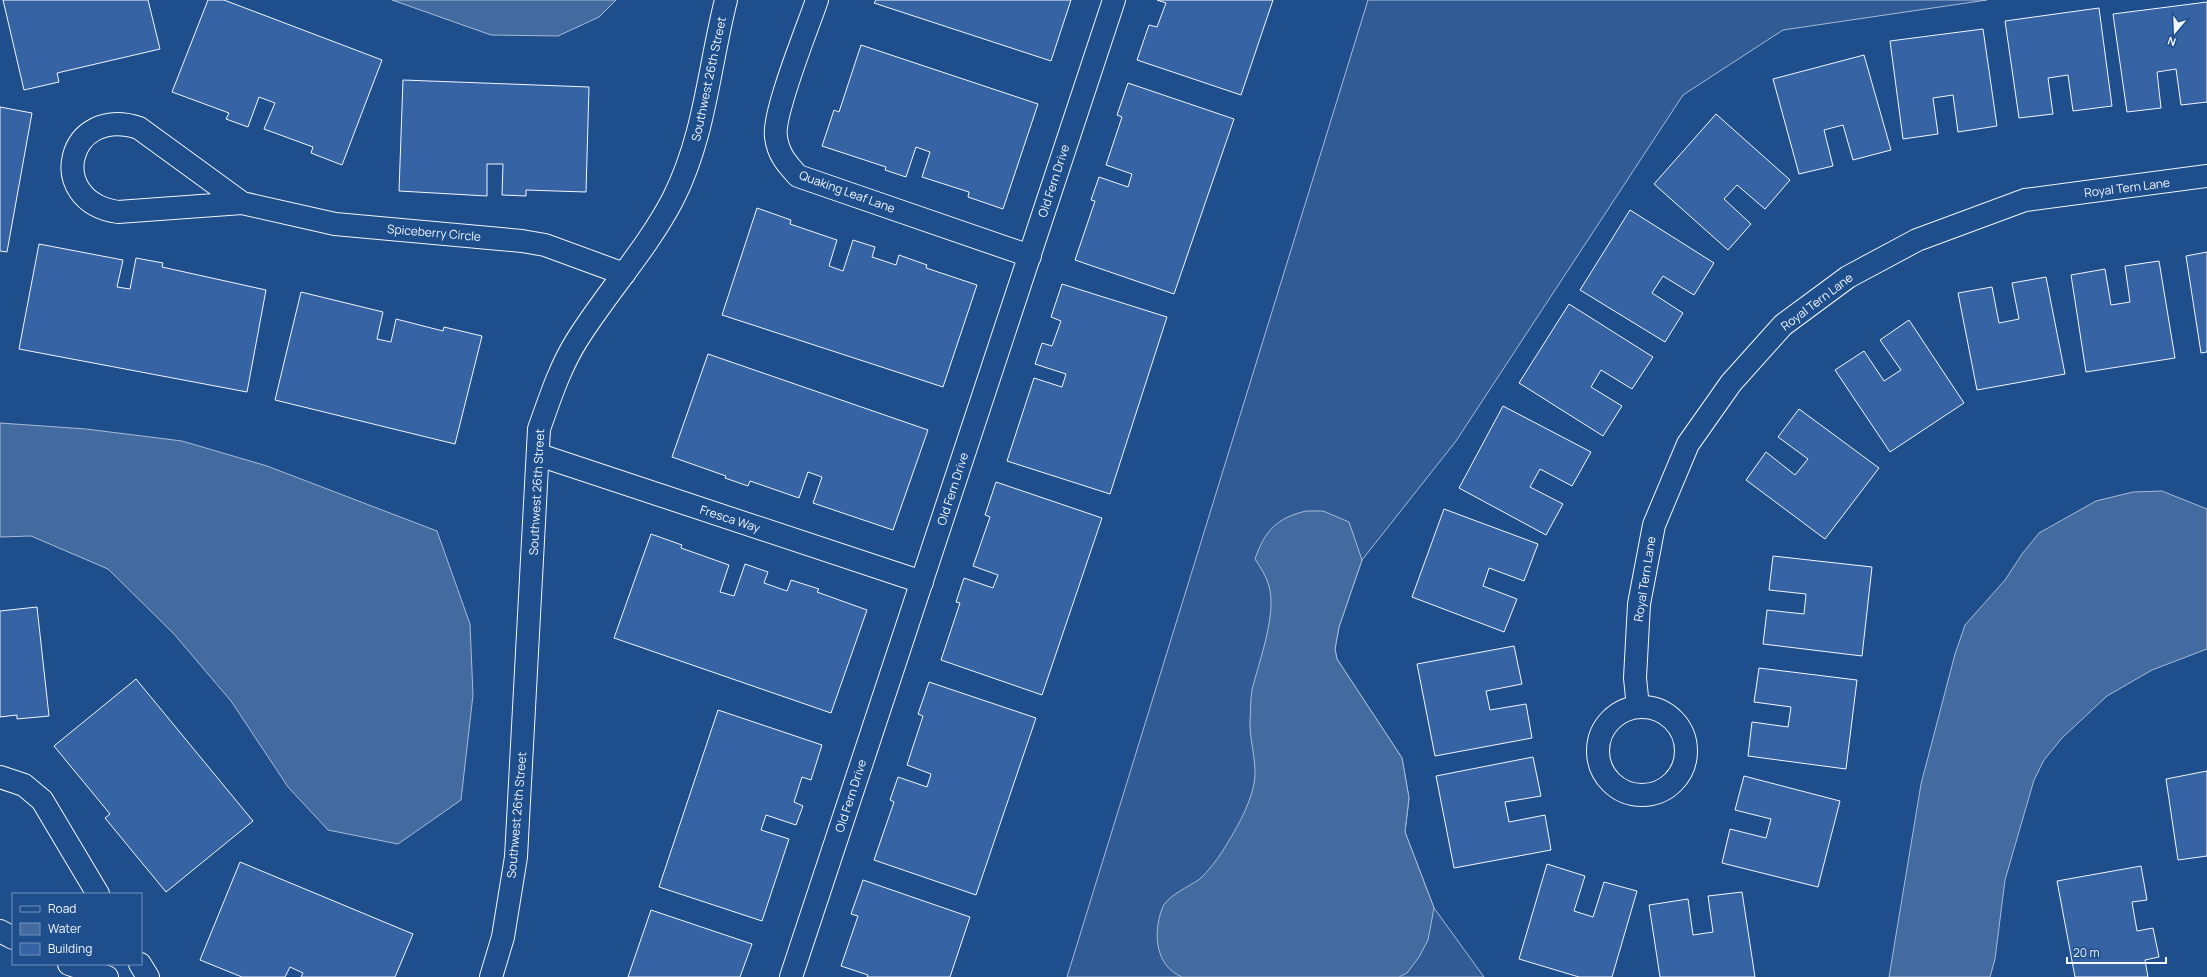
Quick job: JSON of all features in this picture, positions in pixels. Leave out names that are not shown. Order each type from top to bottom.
[{"type":"street","name":"Southwest 26th Street","points":[[492,977],[503,937],[516,857],[539,455],[539,429],[555,383],[577,340],[660,221],[673,198],[693,150],[707,99],[726,0]]},
{"type":"street","name":"Quaking Leaf Lane","points":[[817,0],[778,114],[775,137],[782,159],[798,176],[1030,256]]},
{"type":"street","name":"Old Fern Drive","points":[[791,977],[1114,0]]},
{"type":"street","points":[[110,123],[125,124],[139,128],[242,203],[118,212],[103,210],[90,203],[80,192],[74,179],[72,164],[76,150],[84,137],[96,128],[110,123]]},
{"type":"street","name":"Royal Tern Lane","points":[[1638,707],[1635,678],[1639,604],[1654,525],[1688,444],[1731,383],[1783,326],[1848,277],[1916,240],[2025,200],[2207,176]]},
{"type":"street","name":"Spiceberry Circle","points":[[242,203],[335,224],[545,245],[624,274]]},
{"type":"street","name":"Fresca Way","points":[[539,455],[922,582]]},
{"type":"street","points":[[1638,707],[1652,708],[1665,713],[1675,722],[1683,734],[1686,748],[1685,761],[1680,774],[1671,785],[1659,792],[1645,796],[1632,794],[1618,789],[1608,780],[1600,769],[1597,755],[1598,741],[1603,729],[1612,718],[1624,710],[1638,707]]},
{"type":"street","points":[[0,777],[24,785],[42,800],[97,893]]},
{"type":"street","points":[[0,931],[12,937]]},
{"type":"street","points":[[73,965],[107,977]]},
{"type":"street","points":[[141,965],[148,977]]},
{"type":"shaded area","points":[[1368,0],[1987,0],[1783,30],[1683,95],[1456,441],[1362,560],[1339,627],[1335,649],[1337,659],[1402,758],[1409,798],[1405,832],[1434,908],[1484,977],[1067,977]]},
{"type":"water","points":[[392,0],[616,0],[599,17],[558,36],[491,35]]},
{"type":"water","points":[[0,423],[86,429],[182,441],[267,466],[437,531],[470,624],[473,695],[461,800],[398,844],[328,830],[288,787],[231,701],[174,634],[108,569],[31,536],[0,537]]},
{"type":"water","points":[[2162,491],[2207,509],[2207,649],[2152,670],[2107,696],[2062,738],[2044,760],[2034,780],[2005,880],[1995,959],[1990,977],[1889,977],[1921,784],[1955,654],[1965,625],[2005,580],[2022,554],[2039,533],[2096,501],[2133,492]]},
{"type":"water","points":[[1306,511],[1323,511],[1349,522],[1362,560],[1339,627],[1335,649],[1337,659],[1402,758],[1409,798],[1405,832],[1434,908],[1428,940],[1419,957],[1407,973],[1399,977],[1182,977],[1173,972],[1161,957],[1157,938],[1159,918],[1164,904],[1168,900],[1201,878],[1215,862],[1237,828],[1249,802],[1255,776],[1250,728],[1251,694],[1266,638],[1271,610],[1269,586],[1255,559],[1263,540],[1273,527],[1287,517]]},
{"type":"building","points":[[3,0],[148,0],[160,49],[57,73],[59,82],[24,90]]},
{"type":"building","points":[[208,0],[224,0],[382,60],[342,165],[311,153],[313,147],[264,129],[275,103],[259,97],[248,127],[226,119],[229,113],[172,92]]},
{"type":"building","points":[[876,0],[1071,0],[1051,61],[874,3]]},
{"type":"building","points":[[1157,0],[1273,0],[1241,95],[1137,60],[1149,25],[1157,27],[1166,3]]},
{"type":"building","points":[[2207,2],[2207,102],[2181,105],[2176,69],[2157,72],[2161,108],[2127,112],[2113,14]]},
{"type":"building","points":[[2099,8],[2112,106],[2073,111],[2068,75],[2048,78],[2053,114],[2019,118],[2005,21]]},
{"type":"building","points":[[1983,29],[1997,126],[1958,132],[1953,95],[1933,98],[1938,134],[1903,139],[1890,41]]},
{"type":"building","points":[[861,45],[1038,104],[1003,209],[968,197],[969,192],[922,177],[930,152],[916,147],[906,177],[885,170],[886,167],[822,146],[834,110],[839,112]]},
{"type":"building","points":[[1864,55],[1891,150],[1853,160],[1843,125],[1824,130],[1833,166],[1799,174],[1773,79]]},
{"type":"building","points":[[403,80],[589,87],[586,192],[526,190],[526,196],[502,195],[503,164],[487,164],[487,196],[399,191]]},
{"type":"building","points":[[1128,83],[1234,119],[1174,294],[1075,260],[1095,201],[1091,200],[1099,177],[1128,187],[1132,174],[1106,165],[1122,117],[1117,115]]},
{"type":"building","points":[[0,107],[32,113],[7,252],[0,251]]},
{"type":"building","points":[[1716,114],[1790,180],[1765,209],[1737,185],[1724,199],[1751,224],[1728,250],[1654,184]]},
{"type":"building","points":[[757,208],[791,220],[790,224],[837,240],[829,266],[843,271],[853,240],[875,247],[872,257],[896,265],[899,255],[927,265],[926,268],[977,285],[943,387],[722,315]]},
{"type":"building","points":[[1630,210],[1714,263],[1694,295],[1663,276],[1652,293],[1683,313],[1665,342],[1580,290]]},
{"type":"building","points":[[39,244],[123,260],[117,287],[130,289],[136,258],[163,263],[162,267],[266,290],[247,392],[19,349]]},
{"type":"building","points":[[2207,252],[2207,352],[2201,353],[2186,256]]},
{"type":"building","points":[[2159,261],[2175,358],[2086,372],[2071,275],[2105,269],[2111,305],[2130,302],[2125,266]]},
{"type":"building","points":[[2046,277],[2065,374],[1977,390],[1958,293],[1992,287],[1999,323],[2019,319],[2012,283]]},
{"type":"building","points":[[1062,284],[1167,317],[1110,494],[1007,461],[1034,378],[1062,387],[1066,374],[1035,364],[1042,343],[1052,346],[1061,321],[1051,317]]},
{"type":"building","points":[[301,292],[383,312],[377,339],[391,342],[396,319],[443,331],[444,327],[482,336],[455,444],[275,400]]},
{"type":"building","points":[[1569,304],[1653,357],[1632,389],[1601,370],[1591,387],[1622,406],[1603,436],[1519,383]]},
{"type":"building","points":[[1909,320],[1964,403],[1890,452],[1835,370],[1864,351],[1884,381],[1901,370],[1880,340]]},
{"type":"building","points":[[708,354],[928,430],[893,530],[813,503],[822,477],[808,472],[799,498],[750,481],[748,486],[725,478],[726,476],[672,457]]},
{"type":"building","points":[[1503,406],[1591,452],[1572,486],[1540,469],[1530,487],[1563,504],[1546,535],[1459,488]]},
{"type":"building","points":[[1799,409],[1879,468],[1825,539],[1746,480],[1766,452],[1795,475],[1808,459],[1778,437]]},
{"type":"building","points":[[996,482],[1102,518],[1042,695],[941,660],[960,603],[956,602],[964,578],[993,588],[998,575],[973,566],[990,517],[985,515]]},
{"type":"building","points":[[1444,509],[1538,544],[1524,581],[1489,568],[1483,586],[1517,599],[1504,632],[1412,597]]},
{"type":"building","points":[[651,534],[682,545],[681,548],[729,565],[720,592],[734,596],[745,564],[768,572],[764,583],[787,591],[791,580],[819,589],[817,592],[867,610],[831,713],[614,638]]},
{"type":"building","points":[[1773,556],[1872,567],[1862,656],[1763,644],[1767,610],[1804,614],[1806,594],[1769,590]]},
{"type":"building","points":[[37,607],[49,716],[17,719],[17,715],[0,717],[0,611]]},
{"type":"building","points":[[1514,646],[1522,684],[1486,691],[1490,710],[1526,704],[1532,738],[1435,756],[1417,664]]},
{"type":"building","points":[[1759,668],[1857,680],[1846,769],[1748,756],[1752,722],[1788,727],[1791,707],[1754,702]]},
{"type":"building","points":[[136,679],[253,821],[166,892],[105,818],[110,814],[54,746]]},
{"type":"building","points":[[929,682],[1036,718],[976,895],[874,860],[894,802],[890,800],[898,777],[927,787],[931,774],[907,765],[923,716],[918,714]]},
{"type":"building","points":[[718,710],[822,745],[811,780],[802,777],[794,802],[803,806],[796,825],[766,815],[761,830],[789,839],[762,921],[659,887]]},
{"type":"building","points":[[1533,757],[1541,796],[1505,802],[1509,822],[1545,815],[1551,850],[1454,868],[1436,776]]},
{"type":"building","points":[[2207,771],[2207,856],[2178,860],[2166,779]]},
{"type":"building","points":[[1744,776],[1840,801],[1818,887],[1722,863],[1730,829],[1766,838],[1771,819],[1735,810]]},
{"type":"building","points":[[240,862],[413,934],[395,977],[301,977],[303,973],[290,967],[285,977],[242,977],[200,960]]},
{"type":"building","points":[[1547,864],[1585,876],[1574,911],[1593,917],[1604,882],[1637,891],[1612,977],[1579,977],[1519,959]]},
{"type":"building","points":[[2141,866],[2147,900],[2132,902],[2137,931],[2153,928],[2159,957],[2145,960],[2148,977],[2075,977],[2057,881]]},
{"type":"building","points":[[863,880],[970,917],[950,977],[867,977],[868,975],[841,966],[858,916],[851,914]]},
{"type":"building","points":[[1742,892],[1755,977],[1660,977],[1649,905],[1688,899],[1693,935],[1713,932],[1708,896]]},
{"type":"building","points":[[651,910],[752,944],[740,977],[628,977]]}]
